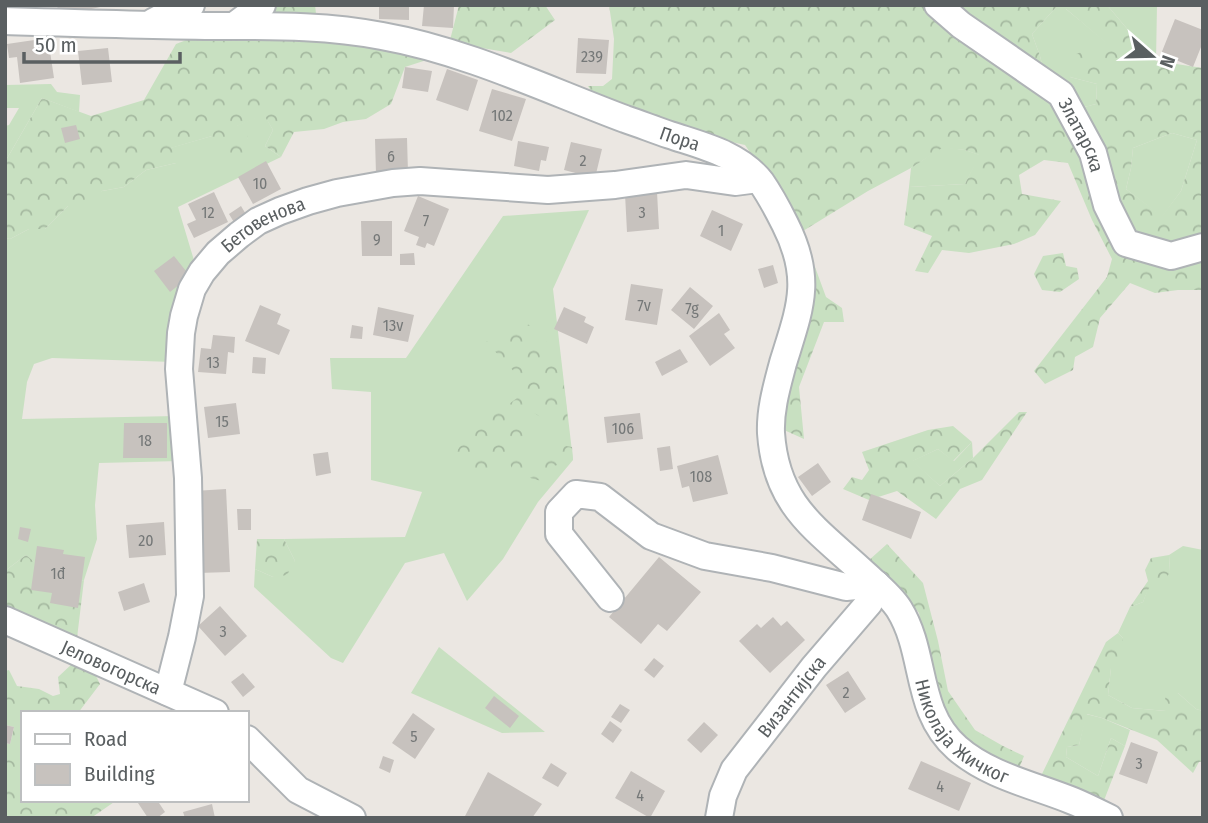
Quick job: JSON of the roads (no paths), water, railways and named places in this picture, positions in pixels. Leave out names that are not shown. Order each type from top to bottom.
[{"type":"street","name":"Пора","points":[[148,25],[191,5]]},
{"type":"street","points":[[234,26],[262,5]]},
{"type":"street","name":"Златарска","points":[[938,5],[961,25],[1061,94],[1093,153],[1107,205],[1126,243],[1171,256],[1203,247]]},
{"type":"street","name":"Пора","points":[[5,21],[352,30],[433,47],[710,148],[739,162],[758,179],[773,202],[789,231],[802,269],[799,310],[772,408],[771,427],[776,465],[786,492],[805,519],[876,584]]},
{"type":"street","name":"Бетовенова","points":[[168,692],[190,596],[188,478],[179,369],[181,333],[192,289],[218,253],[258,221],[280,211],[337,193],[393,183],[420,181],[548,190],[615,185],[686,175],[735,182],[758,179]]},
{"type":"street","points":[[610,598],[559,534],[559,512],[576,494],[600,497],[651,536],[705,556],[772,568],[846,587],[876,584]]},
{"type":"street","name":"Византијска","points":[[719,818],[723,796],[734,770],[814,667],[869,603],[876,584]]},
{"type":"street","name":"Николаја Жичког","points":[[876,584],[895,603],[905,621],[928,706],[948,740],[978,764],[1109,818]]},
{"type":"street","name":"Јеловогорска","points":[[5,620],[211,711]]},
{"type":"street","points":[[248,740],[298,790],[352,818]]}]
